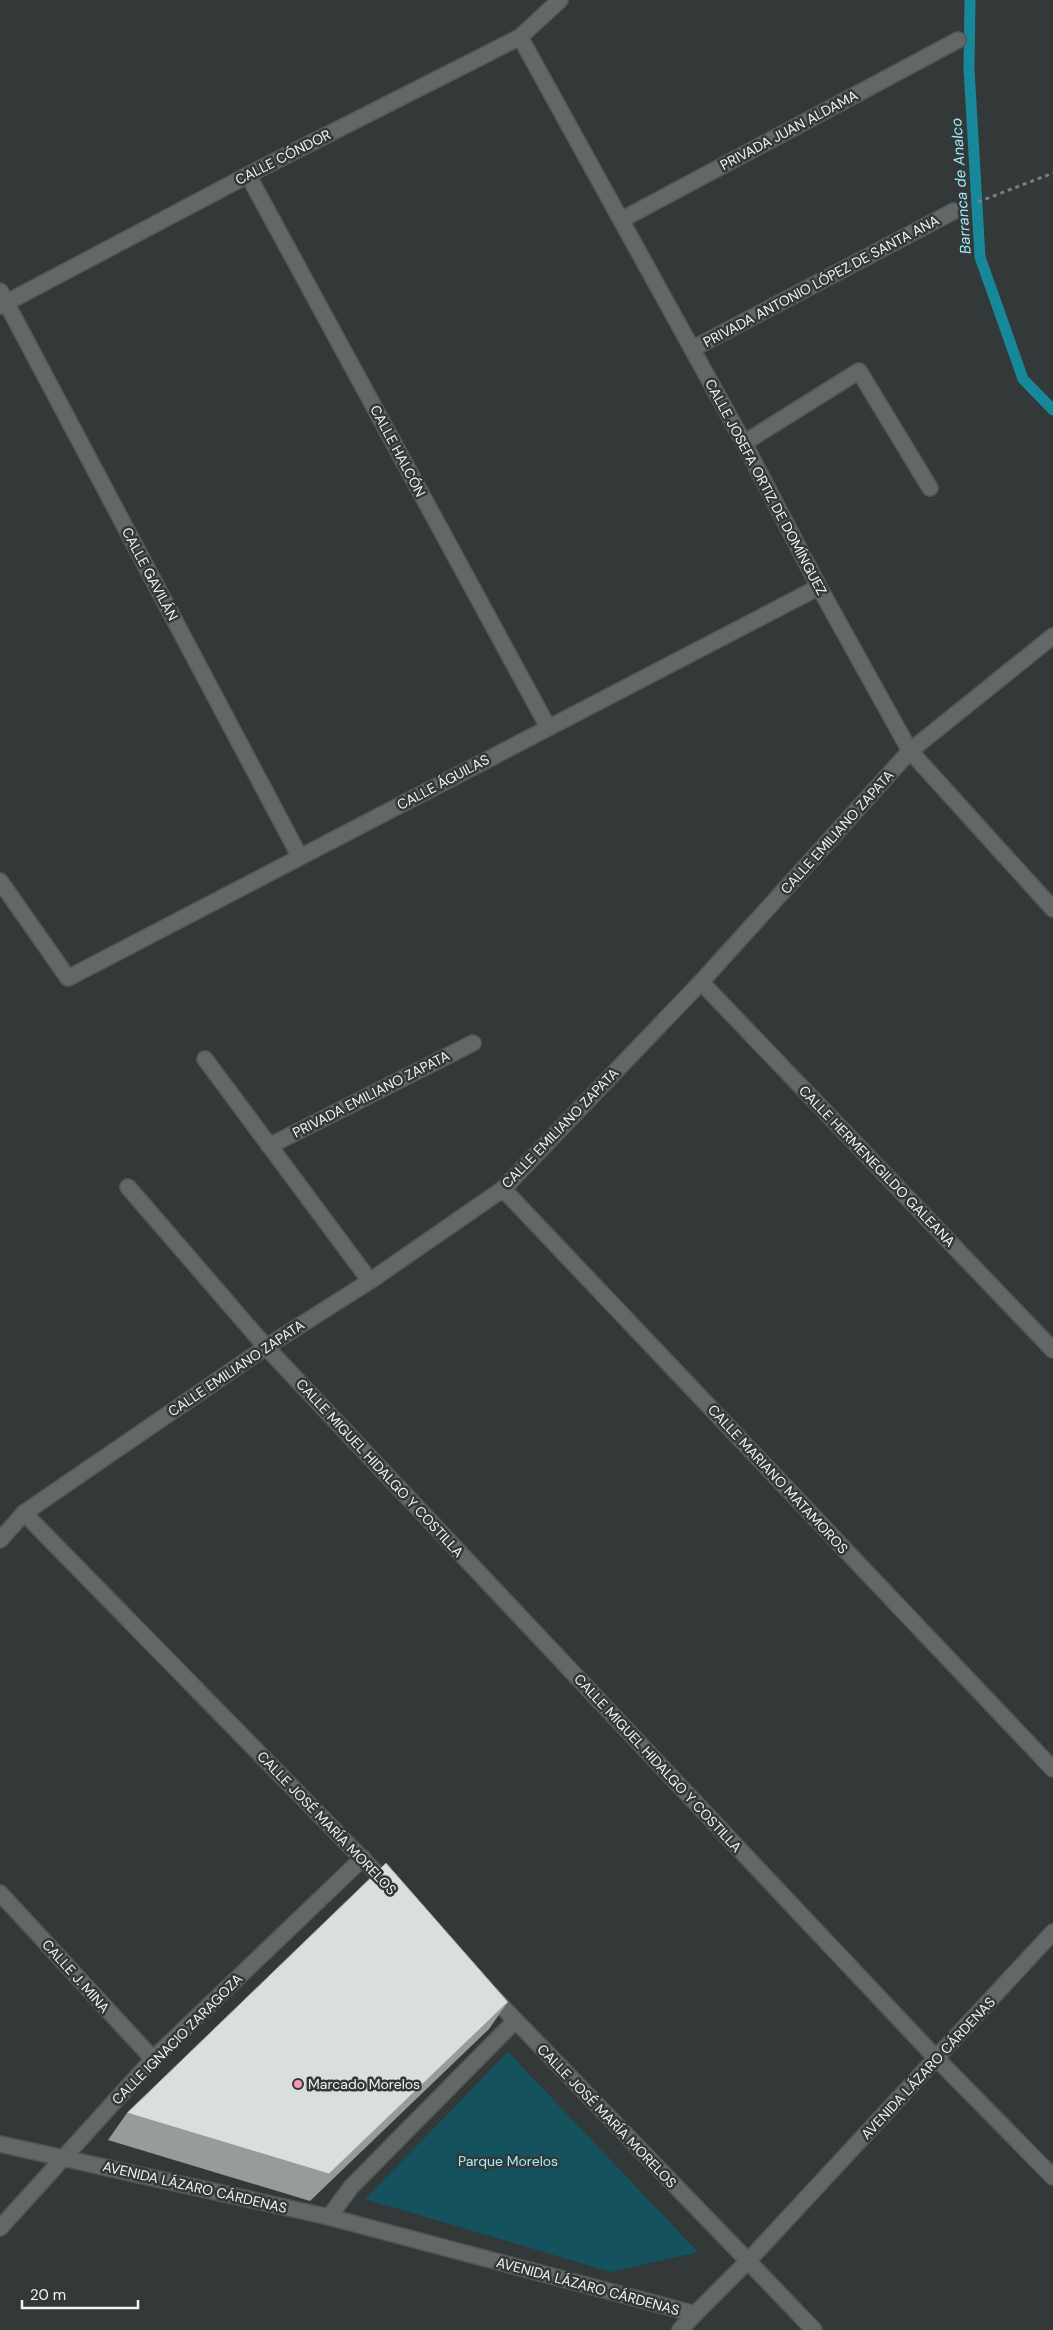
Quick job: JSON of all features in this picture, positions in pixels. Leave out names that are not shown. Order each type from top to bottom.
[{"type":"street","name":"CALLE CÓNDOR","points":[[2,300],[520,37],[560,0]]},
{"type":"street","name":"CALLE JOSEFA ORTIZ DE DOMÍNGUEZ","points":[[520,37],[744,443],[819,587],[910,751],[1053,909]]},
{"type":"street","name":"PRIVADA JUAN ALDAMA","points":[[621,220],[958,40]]},
{"type":"street","name":"CALLE HALCÓN","points":[[248,175],[548,727]]},
{"type":"street","name":"PRIVADA ANTONIO LÓPEZ DE SANTA ANA","points":[[692,349],[954,211]]},
{"type":"street","name":"CALLE GAVILÁN","points":[[2,300],[300,857]]},
{"type":"street","points":[[744,443],[859,371],[930,488]]},
{"type":"street","name":"CALLE ÁGUILAS","points":[[0,881],[68,978],[819,587]]},
{"type":"street","name":"CALLE EMILIANO ZAPATA","points":[[0,1540],[24,1514],[266,1346],[370,1281],[503,1189],[701,982],[910,751],[1053,636]]},
{"type":"street","name":"CALLE HERMENEGILDO GALEANA","points":[[701,982],[1053,1350]]},
{"type":"street","name":"PRIVADA EMILIANO ZAPATA","points":[[269,1146],[473,1043]]},
{"type":"street","points":[[205,1059],[370,1281]]},
{"type":"street","name":"CALLE MIGUEL HIDALGO Y COSTILLA","points":[[128,1187],[266,1346],[937,2059],[1053,2177]]},
{"type":"street","name":"CALLE MARIANO MATAMOROS","points":[[503,1189],[1053,1769]]},
{"type":"street","name":"CALLE JOSÉ MARÍA MORELOS","points":[[24,1514],[363,1858],[396,1894]]},
{"type":"street","name":"CALLE IGNACIO ZARAGOZA","points":[[0,2228],[62,2157],[153,2060],[363,1858]]},
{"type":"street","name":"CALLE J. MINA","points":[[0,1893],[153,2060]]},
{"type":"street","name":"AVENIDA LÁZARO CÁRDENAS","points":[[0,2144],[329,2217],[695,2314],[748,2261],[1053,1932]]},
{"type":"street","name":"CALLE JOSÉ MARÍA MORELOS","points":[[482,1986],[814,2330]]},
{"type":"street","points":[[329,2217],[351,2187],[515,2021]]},
{"type":"street","points":[[680,2330],[695,2314]]},
{"type":"path","name":"PRIVADA ANTONIO LÓPEZ DE SANTA ANA","points":[[954,211],[1053,173]]},
{"type":"green space","name":"Parque Morelos","points":[[508,2052],[698,2252],[611,2272],[365,2199]]},
{"type":"building","name":"Marcado Morelos","points":[[386,1863],[508,2002],[329,2174],[127,2113]]},
{"type":"waterway","name":"Barranca de Analco","points":[[970,0],[969,69],[980,257],[1023,379],[1053,410]]},
{"type":"place","name":"Marcado Morelos","points":[[298,2084]]}]
